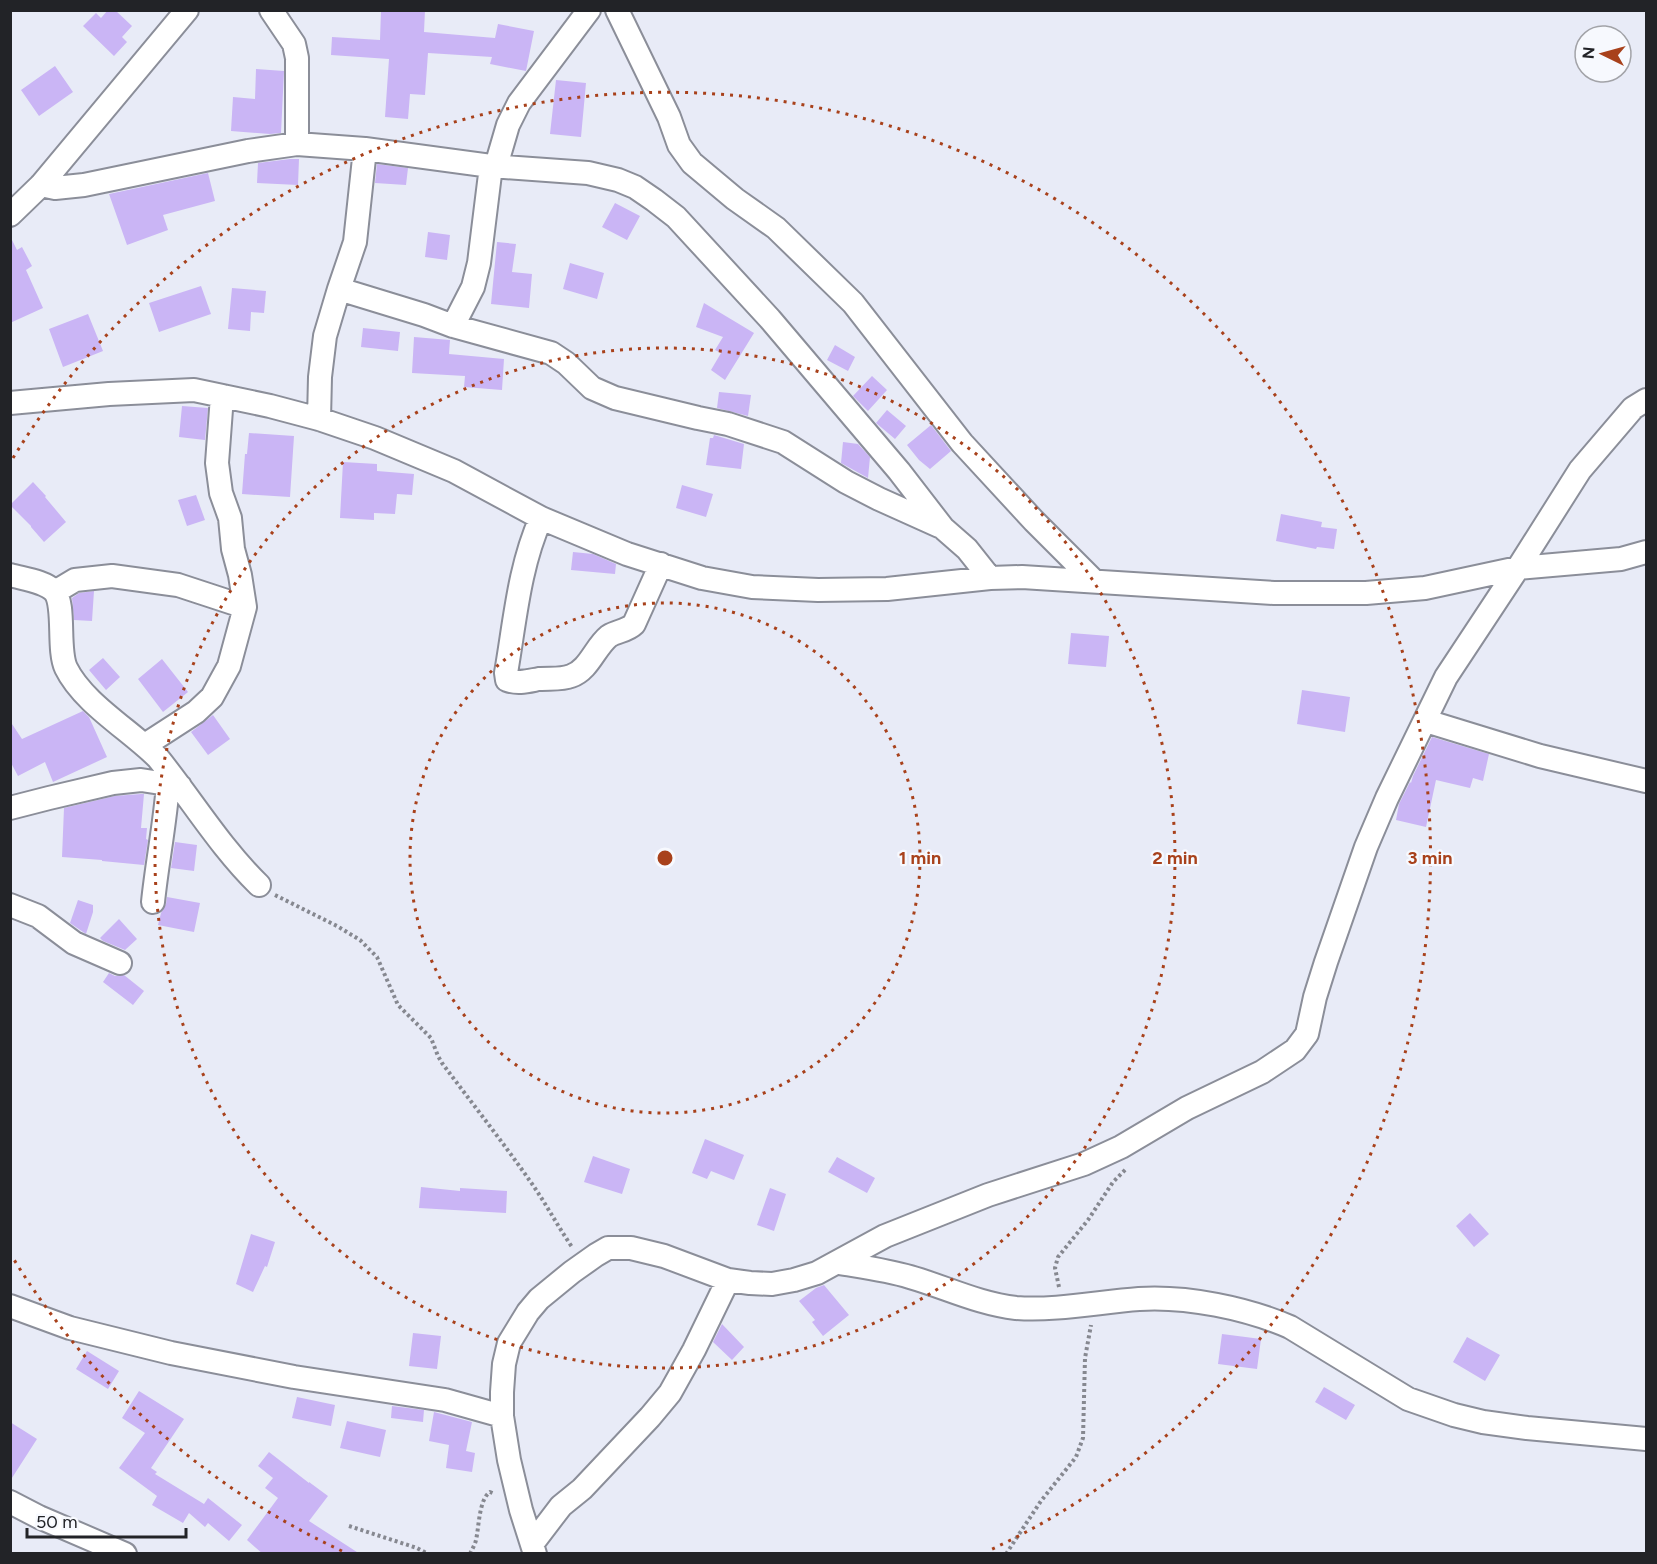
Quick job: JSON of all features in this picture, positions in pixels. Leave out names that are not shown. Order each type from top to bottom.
[{"type":"street","points":[[12,211],[41,185],[187,10]]},
{"type":"street","points":[[271,10],[294,44],[297,58],[297,144]]},
{"type":"street","points":[[453,326],[473,287],[479,263],[494,166],[508,125],[519,104],[589,10]]},
{"type":"street","points":[[617,10],[669,117],[679,145],[692,163],[735,199],[776,228],[853,303],[962,443],[1034,522],[1094,581]]},
{"type":"street","points":[[41,185],[55,188],[84,185],[248,151],[297,144],[365,149],[494,166],[588,173],[618,180],[635,187],[676,217],[770,319],[899,471],[943,528],[967,549],[990,578]]},
{"type":"street","points":[[319,419],[320,377],[325,336],[355,242],[365,149]]},
{"type":"street","points":[[339,290],[453,326],[551,353],[566,363],[592,388],[615,398],[728,424],[783,442],[879,500],[943,528]]},
{"type":"street","points":[[10,403],[168,390],[194,390],[319,419],[375,438],[454,471],[541,518],[627,554],[702,578],[752,587],[887,590],[990,578],[1022,577],[1274,593],[1366,593],[1425,588],[1518,568],[1621,559],[1647,552]]},
{"type":"street","points":[[145,745],[196,712],[212,697],[229,666],[245,608],[233,549],[230,518],[221,493],[217,463],[222,396]]},
{"type":"street","points":[[534,1549],[521,1510],[509,1460],[502,1416],[504,1364],[509,1343],[519,1324],[539,1299],[608,1248],[631,1248],[664,1256],[728,1280],[772,1284],[794,1281],[817,1274],[885,1236],[988,1195],[1084,1164],[1121,1147],[1187,1108],[1262,1072],[1295,1050],[1307,1034],[1326,962],[1366,847],[1387,798],[1446,677],[1580,470],[1634,408],[1647,400]]},
{"type":"street","points":[[541,518],[530,541],[521,583],[507,673],[507,680],[510,682],[561,679],[579,672],[608,637],[634,624],[662,564]]},
{"type":"street","points":[[10,575],[46,586],[55,592],[62,654],[65,666],[74,681],[112,719],[158,758],[174,785],[259,885]]},
{"type":"street","points":[[55,592],[75,580],[111,576],[178,585],[245,608]]},
{"type":"street","points":[[1426,721],[1540,756],[1647,781]]},
{"type":"street","points":[[10,808],[113,783],[141,780],[174,785]]},
{"type":"street","points":[[153,902],[157,862],[174,785]]},
{"type":"street","points":[[10,906],[38,916],[74,943],[120,963]]},
{"type":"street","points":[[838,1263],[879,1269],[991,1303],[1014,1307],[1035,1309],[1159,1298],[1225,1307],[1272,1319],[1290,1327],[1408,1399],[1455,1415],[1483,1422],[1527,1428],[1647,1439]]},
{"type":"street","points":[[534,1549],[561,1506],[582,1489],[670,1393],[728,1280]]},
{"type":"street","points":[[10,1306],[70,1328],[191,1357],[294,1377],[445,1400],[502,1416]]},
{"type":"street","points":[[10,1502],[125,1554]]},
{"type":"path","points":[[259,885],[345,930],[360,940],[377,957],[398,1005],[431,1038],[442,1063],[532,1183],[554,1222],[584,1264]]},
{"type":"path","points":[[1053,1307],[1060,1292],[1055,1268],[1058,1257],[1088,1220],[1113,1182],[1129,1167]]},
{"type":"path","points":[[1006,1554],[1041,1502],[1076,1457],[1083,1438],[1085,1358],[1092,1328],[1088,1304]]},
{"type":"path","points":[[470,1554],[475,1543],[486,1494],[490,1492],[498,1495],[521,1510]]},
{"type":"path","points":[[349,1526],[417,1548],[428,1554]]},
{"type":"building","points":[[108,10],[115,10],[132,26],[122,37],[127,42],[114,56],[83,26],[96,13],[101,18]]},
{"type":"building","points":[[381,10],[425,10],[424,32],[495,38],[498,24],[534,31],[526,71],[490,64],[492,57],[428,53],[425,95],[410,94],[408,119],[385,117],[389,59],[331,55],[332,37],[380,40]]},
{"type":"building","points":[[55,66],[73,92],[39,116],[21,90]]},
{"type":"building","points":[[256,69],[284,71],[281,133],[231,131],[233,97],[255,99]]},
{"type":"building","points":[[556,80],[586,83],[581,137],[550,134]]},
{"type":"building","points":[[299,159],[298,185],[257,183],[258,163]]},
{"type":"building","points":[[377,164],[408,168],[406,185],[375,183]]},
{"type":"building","points":[[208,173],[215,201],[163,215],[168,230],[127,245],[109,194]]},
{"type":"building","points":[[615,203],[640,216],[627,240],[602,227]]},
{"type":"building","points":[[428,232],[450,235],[447,260],[425,257]]},
{"type":"building","points":[[10,236],[17,250],[22,247],[32,266],[26,270],[43,308],[10,323]]},
{"type":"building","points":[[497,242],[516,244],[512,272],[532,274],[529,308],[491,304]]},
{"type":"building","points":[[570,263],[604,273],[597,299],[563,289]]},
{"type":"building","points":[[201,286],[211,314],[159,332],[149,303]]},
{"type":"building","points":[[232,288],[266,291],[264,313],[251,312],[250,331],[228,329]]},
{"type":"building","points":[[704,303],[754,333],[725,380],[711,370],[721,353],[715,350],[723,337],[696,327]]},
{"type":"building","points":[[88,314],[103,351],[63,367],[49,329]]},
{"type":"building","points":[[363,328],[400,332],[398,351],[361,347]]},
{"type":"building","points":[[414,337],[450,340],[449,354],[504,359],[502,390],[464,387],[465,376],[412,373]]},
{"type":"building","points":[[835,345],[855,357],[848,371],[827,360]]},
{"type":"building","points":[[872,376],[887,390],[868,411],[853,396]]},
{"type":"building","points":[[719,392],[751,395],[748,416],[717,408]]},
{"type":"building","points":[[182,406],[208,408],[205,440],[179,437]]},
{"type":"building","points":[[887,410],[906,426],[895,439],[876,423]]},
{"type":"building","points":[[931,425],[951,451],[930,469],[907,445]]},
{"type":"building","points":[[249,433],[294,436],[290,497],[242,494]]},
{"type":"building","points":[[714,435],[744,444],[741,469],[706,465],[710,438]]},
{"type":"building","points":[[843,442],[858,444],[870,457],[868,478],[841,463]]},
{"type":"building","points":[[343,462],[377,464],[377,471],[414,474],[412,495],[397,494],[395,514],[374,513],[374,520],[340,518]]},
{"type":"building","points":[[33,482],[66,522],[44,542],[10,505]]},
{"type":"building","points":[[682,485],[713,494],[706,517],[676,508]]},
{"type":"building","points":[[196,495],[205,520],[187,526],[178,500]]},
{"type":"building","points":[[1281,514],[1322,522],[1321,527],[1337,529],[1334,549],[1317,547],[1316,549],[1276,541]]},
{"type":"building","points":[[573,552],[593,554],[616,564],[615,574],[571,570]]},
{"type":"building","points":[[94,591],[92,621],[74,620],[72,598],[79,593]]},
{"type":"building","points":[[1071,633],[1109,636],[1106,667],[1068,664]]},
{"type":"building","points":[[103,658],[120,677],[106,690],[89,670]]},
{"type":"building","points":[[162,659],[188,692],[163,712],[138,679]]},
{"type":"building","points":[[1302,690],[1350,697],[1345,732],[1297,724]]},
{"type":"building","points":[[83,711],[89,717],[107,757],[53,782],[45,762],[18,776],[10,761],[10,721],[22,739]]},
{"type":"building","points":[[213,715],[230,739],[208,755],[191,732]]},
{"type":"building","points":[[1432,737],[1489,754],[1483,781],[1473,778],[1470,788],[1436,780],[1426,827],[1396,820],[1399,804]]},
{"type":"building","points":[[144,794],[141,828],[147,828],[146,839],[148,840],[144,865],[62,857],[64,808],[115,796]]},
{"type":"building","points":[[175,842],[197,845],[194,871],[171,868]]},
{"type":"building","points":[[167,897],[200,903],[194,932],[158,925]]},
{"type":"building","points":[[78,900],[93,905],[86,934],[70,923]]},
{"type":"building","points":[[119,919],[137,939],[125,950],[100,938]]},
{"type":"building","points":[[109,973],[115,976],[124,975],[144,991],[133,1005],[103,982]]},
{"type":"building","points":[[705,1139],[744,1155],[734,1180],[711,1171],[707,1179],[692,1173]]},
{"type":"building","points":[[593,1156],[630,1169],[622,1194],[584,1182]]},
{"type":"building","points":[[837,1157],[875,1178],[867,1193],[828,1172]]},
{"type":"building","points":[[421,1187],[460,1191],[460,1188],[507,1191],[506,1213],[419,1208]]},
{"type":"building","points":[[770,1188],[786,1194],[774,1231],[757,1225]]},
{"type":"building","points":[[1470,1213],[1489,1234],[1474,1247],[1456,1226]]},
{"type":"building","points":[[251,1234],[275,1242],[267,1267],[265,1266],[253,1292],[236,1284]]},
{"type":"building","points":[[824,1285],[849,1315],[823,1336],[812,1322],[815,1320],[799,1301]]},
{"type":"building","points":[[722,1324],[744,1347],[732,1360],[713,1342]]},
{"type":"building","points":[[413,1333],[441,1336],[437,1369],[409,1366]]},
{"type":"building","points":[[1222,1334],[1261,1339],[1257,1369],[1218,1364]]},
{"type":"building","points":[[1467,1337],[1500,1355],[1485,1381],[1453,1362]]},
{"type":"building","points":[[87,1351],[119,1371],[108,1389],[76,1369]]},
{"type":"building","points":[[1324,1387],[1355,1405],[1346,1420],[1315,1402]]},
{"type":"building","points":[[139,1391],[184,1419],[151,1468],[157,1472],[155,1474],[204,1504],[208,1498],[242,1525],[229,1541],[208,1523],[205,1527],[189,1513],[183,1523],[152,1505],[157,1496],[119,1468],[145,1433],[122,1418]]},
{"type":"building","points":[[297,1397],[335,1405],[331,1426],[292,1418]]},
{"type":"building","points":[[392,1406],[424,1410],[423,1422],[391,1418]]},
{"type":"building","points":[[434,1412],[472,1422],[466,1451],[475,1453],[472,1472],[446,1468],[449,1445],[429,1441]]},
{"type":"building","points":[[347,1421],[386,1430],[380,1457],[340,1448]]},
{"type":"building","points":[[10,1422],[37,1439],[10,1481]]},
{"type":"building","points":[[269,1452],[328,1496],[309,1521],[360,1554],[263,1554],[247,1540],[278,1498],[265,1488],[273,1478],[258,1466]]}]
